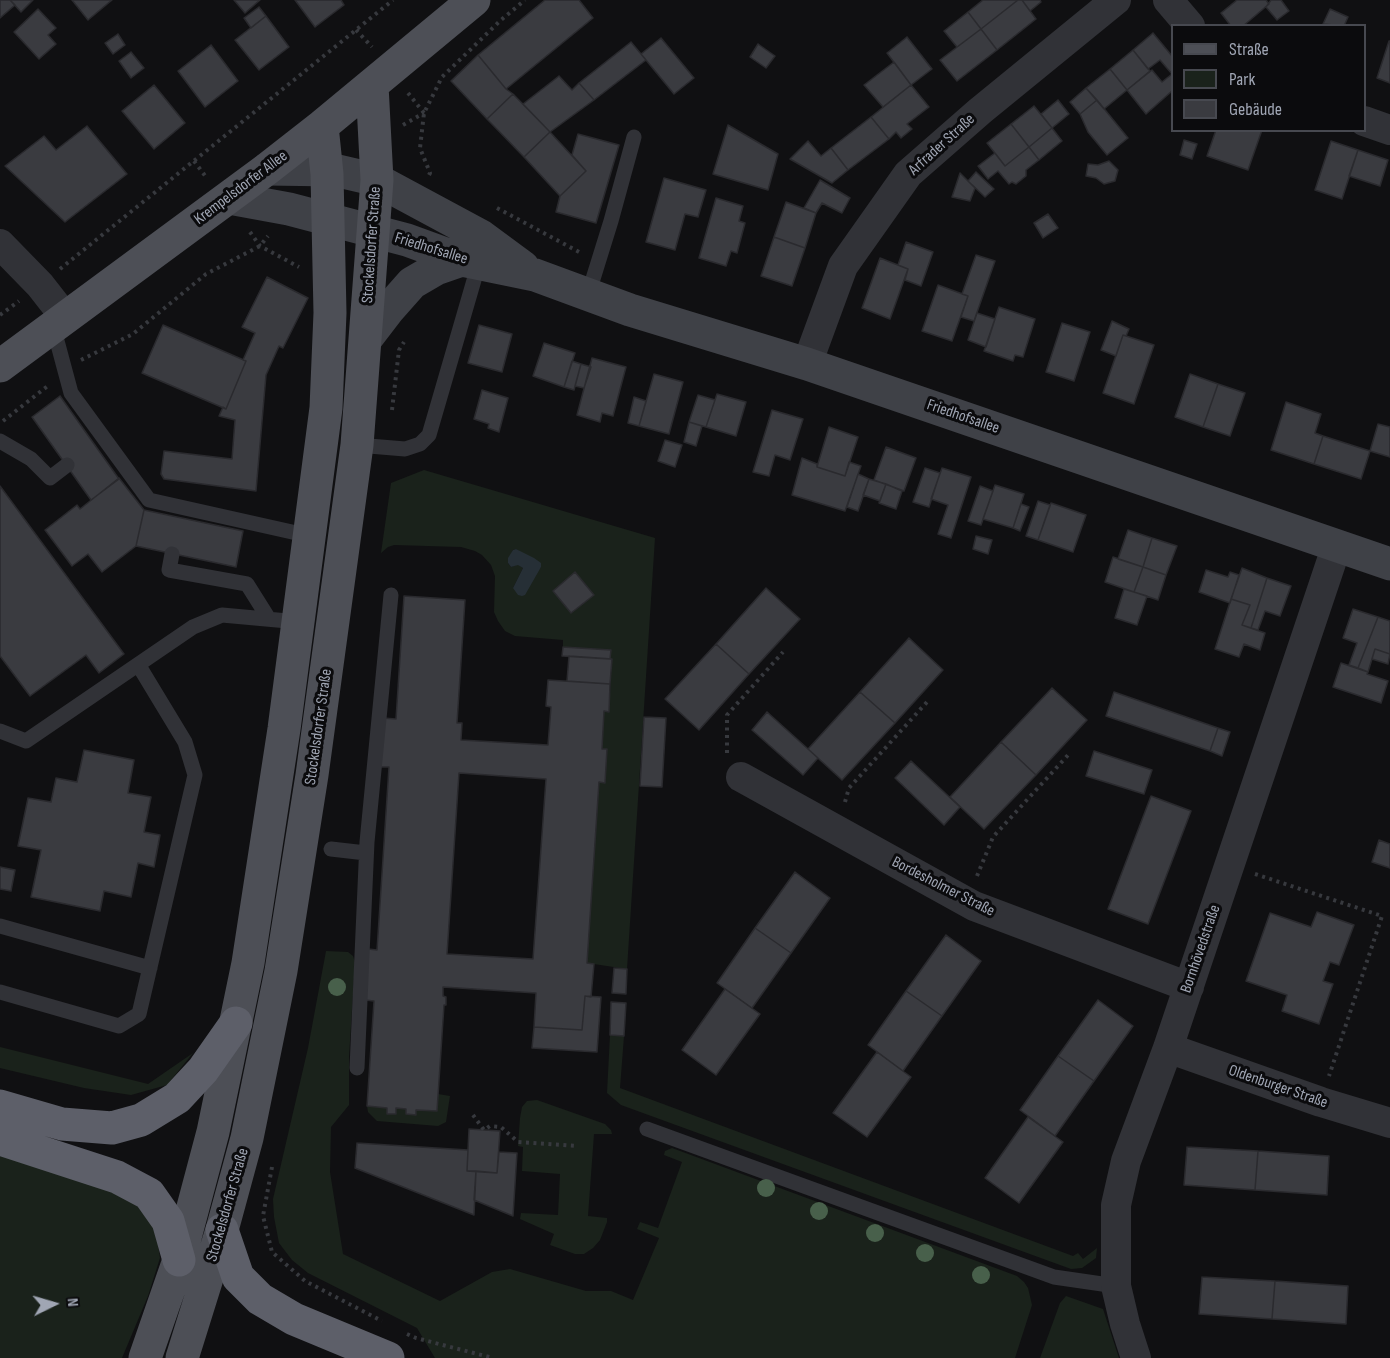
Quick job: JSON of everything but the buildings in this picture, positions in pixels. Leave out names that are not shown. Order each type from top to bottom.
[{"type":"highway","points":[[0,1106],[62,1124],[112,1128],[141,1120],[177,1098],[203,1070],[236,1023]]},
{"type":"highway","points":[[0,1139],[117,1177],[149,1194],[168,1221],[178,1260]]},
{"type":"highway","points":[[222,1230],[238,1277],[260,1299],[294,1319],[397,1346]]},
{"type":"main road","name":"Krempelsdorfer Allee","points":[[0,366],[267,170],[474,0]]},
{"type":"main road","name":"Stockelsdorfer Straße","points":[[182,1358],[222,1230],[247,1138],[281,971],[312,774],[372,446],[366,339],[376,180],[372,85]]},
{"type":"main road","name":"Stockelsdorfer Straße","points":[[145,1358],[178,1260],[213,1132],[248,963],[284,729],[284,621],[310,536],[326,408],[330,313],[326,170],[322,126]]},
{"type":"street","name":"Arfrader Straße","points":[[807,364],[843,266],[908,174],[980,111],[1116,0]]},
{"type":"street","points":[[1168,0],[1188,24]]},
{"type":"street","points":[[1366,121],[1390,130]]},
{"type":"street","name":"Friedhofsallee","points":[[267,170],[326,170],[376,180],[481,237],[535,275]]},
{"type":"street","points":[[328,219],[341,200],[358,188],[376,180]]},
{"type":"street","name":"Friedhofsallee","points":[[229,198],[289,209],[374,231],[470,261],[535,275],[630,310],[807,364],[1390,564]]},
{"type":"street","points":[[0,244],[40,285],[59,322]]},
{"type":"street","points":[[366,339],[412,283],[436,269],[470,261]]},
{"type":"street","name":"Bornhövedstraße","points":[[1136,1358],[1116,1286],[1116,1205],[1126,1161],[1189,987],[1337,545]]},
{"type":"street","name":"Bordesholmer Straße","points":[[741,777],[966,902],[1189,987]]},
{"type":"street","name":"Oldenburger Straße","points":[[1168,1048],[1321,1102],[1390,1123]]},
{"type":"lane","points":[[588,295],[634,137]]},
{"type":"lane","points":[[372,446],[405,449],[420,444],[429,435],[470,261]]},
{"type":"lane","points":[[59,322],[64,373],[70,393],[99,441],[149,500],[181,513],[310,536]]},
{"type":"lane","points":[[0,441],[31,459],[50,478],[67,465]]},
{"type":"lane","points":[[172,554],[169,570],[247,584],[284,621]]},
{"type":"lane","points":[[357,1068],[366,853],[392,595]]},
{"type":"lane","points":[[0,731],[26,741],[194,627],[222,615],[284,621]]},
{"type":"lane","points":[[0,992],[119,1026],[139,1014],[195,775],[185,742],[139,666]]},
{"type":"lane","points":[[331,849],[366,853]]},
{"type":"lane","points":[[0,926],[150,968]]},
{"type":"lane","points":[[646,1129],[1054,1277],[1116,1286]]},
{"type":"path","points":[[40,285],[393,0]]},
{"type":"path","points":[[420,202],[430,172],[420,148],[424,113],[442,77],[525,0]]},
{"type":"path","points":[[376,140],[424,113]]},
{"type":"path","points":[[0,423],[81,359],[133,334],[206,274],[260,246],[289,209]]},
{"type":"path","points":[[372,446],[399,350],[409,332]]},
{"type":"path","points":[[741,777],[727,770],[727,715],[783,652]]},
{"type":"path","points":[[836,830],[849,788],[927,702]]},
{"type":"path","points":[[966,902],[993,837],[1069,754]]},
{"type":"path","points":[[1230,865],[1382,916],[1321,1102]]},
{"type":"path","points":[[474,1115],[484,1130],[490,1126],[501,1127],[518,1142],[578,1146]]},
{"type":"path","points":[[274,1158],[263,1216],[272,1252],[305,1281],[386,1323]]},
{"type":"path","points":[[397,1346],[416,1338],[493,1358]]},
{"type":"green space","points":[[424,470],[655,538],[627,969],[587,963],[599,782],[605,782],[607,750],[602,749],[604,711],[609,711],[611,650],[563,647],[563,640],[515,636],[505,631],[494,612],[495,576],[491,565],[475,551],[461,547],[394,545],[381,553],[391,483]],"holes":[[[516,549],[541,567],[513,588],[523,568],[518,564],[511,567],[508,563],[513,550]]]},
{"type":"green space","points":[[326,951],[348,952],[353,956],[355,962],[349,1057],[349,1105],[331,1127],[330,1172],[343,1254],[440,1301],[492,1272],[510,1269],[586,1291],[611,1291],[633,1300],[659,1238],[637,1229],[640,1222],[658,1228],[682,1162],[664,1155],[665,1151],[672,1148],[1017,1276],[1028,1288],[1032,1305],[1015,1358],[435,1358],[417,1328],[308,1273],[292,1260],[279,1243],[273,1199],[308,1048]]},
{"type":"green space","points":[[610,1035],[624,1036],[620,1088],[1073,1256],[1078,1253],[1083,1259],[1097,1248],[1096,1258],[1082,1268],[1071,1269],[621,1105],[607,1093]]},
{"type":"green space","points":[[0,1047],[148,1084],[193,1053],[167,1085],[131,1095],[84,1088],[0,1068]]},
{"type":"green space","points":[[438,1094],[450,1096],[446,1122],[438,1126],[377,1121],[368,1112],[367,1106],[387,1108],[387,1114],[396,1114],[396,1108],[406,1109],[406,1114],[416,1115],[416,1110]]},
{"type":"green space","points":[[537,1100],[605,1124],[611,1130],[612,1134],[594,1134],[588,1216],[607,1218],[607,1222],[600,1240],[584,1254],[575,1254],[550,1245],[554,1234],[520,1219],[521,1213],[558,1215],[560,1174],[522,1171],[523,1147],[518,1146],[522,1107],[527,1101]]},
{"type":"green space","points":[[0,1155],[126,1196],[146,1213],[156,1230],[160,1258],[148,1296],[122,1358],[0,1358]]},
{"type":"green space","points":[[1066,1296],[1103,1309],[1119,1358],[1040,1358],[1060,1303]]},
{"type":"shaded area","points":[[516,549],[541,563],[525,595],[522,596],[518,595],[513,588],[523,568],[518,565],[511,567],[508,563],[508,558]]}]
